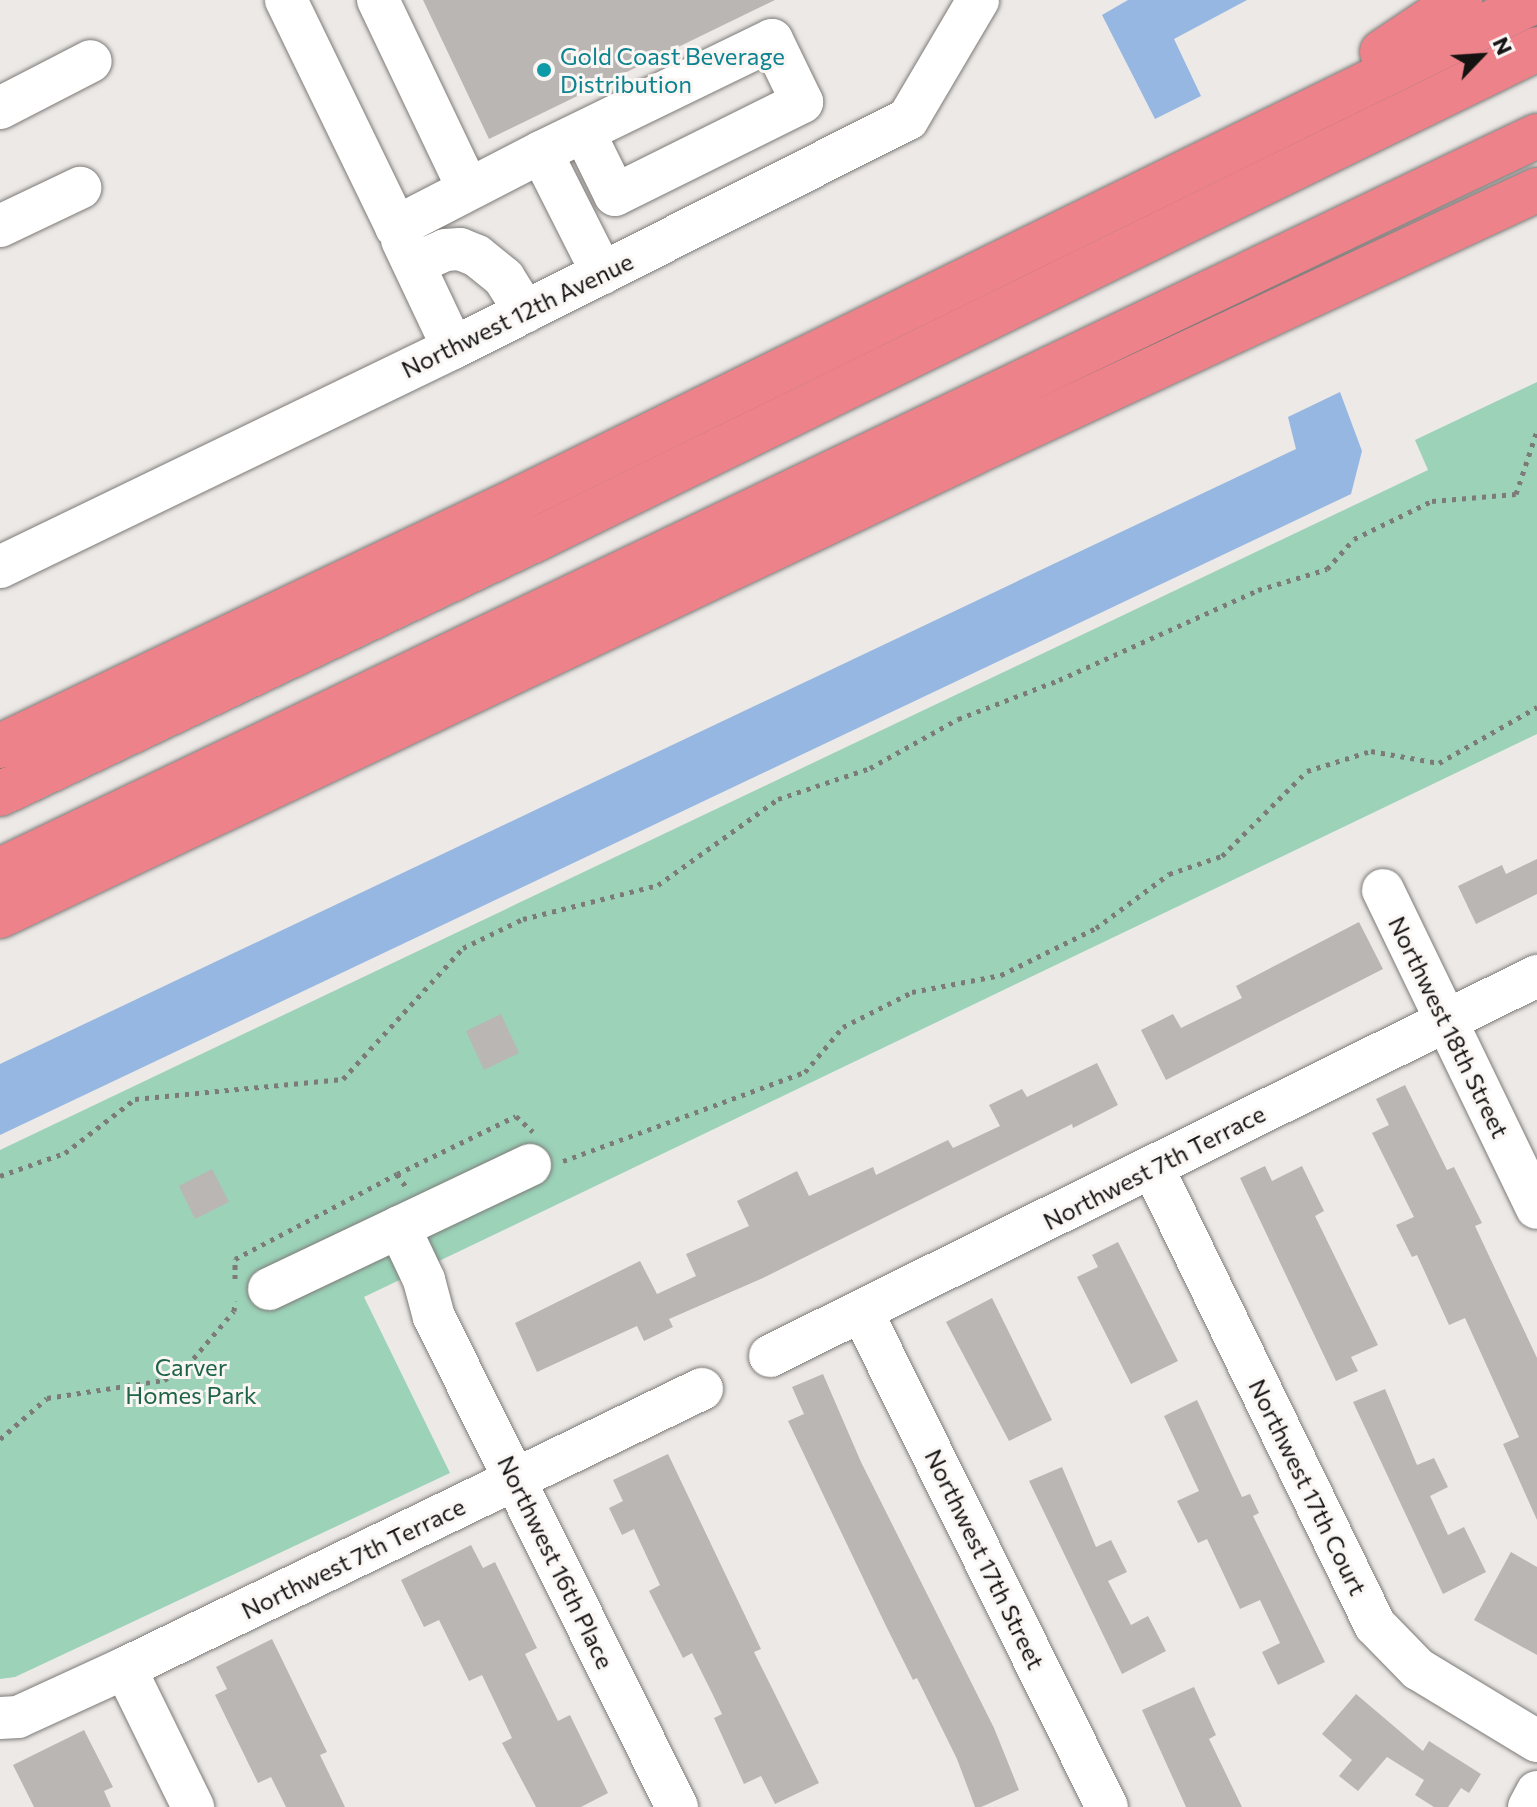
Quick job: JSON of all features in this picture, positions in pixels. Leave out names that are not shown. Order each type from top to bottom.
[{"type":"highway","points":[[1273,129],[1460,0]]},
{"type":"highway","points":[[0,746],[521,498],[1537,0]]},
{"type":"highway","points":[[0,794],[539,538],[1537,49]]},
{"type":"highway","points":[[0,870],[1537,136]]},
{"type":"highway","points":[[0,916],[978,450],[1537,190]]},
{"type":"street","points":[[286,0],[453,348]]},
{"type":"street","points":[[378,0],[468,189]]},
{"type":"street","name":"Northwest 12th Avenue","points":[[0,567],[453,348],[908,119],[978,0]]},
{"type":"street","points":[[396,227],[541,152],[772,40],[802,102],[615,195],[584,132]]},
{"type":"street","points":[[0,108],[91,61]]},
{"type":"street","points":[[541,152],[602,273]]},
{"type":"street","points":[[0,226],[80,188]]},
{"type":"street","points":[[414,264],[445,250],[460,249],[477,256],[504,278],[525,312]]},
{"type":"street","name":"Northwest 18th Street","points":[[1383,890],[1537,1208]]},
{"type":"street","name":"Northwest 7th Terrace","points":[[770,1356],[1537,976]]},
{"type":"street","points":[[246,1291],[539,1151]]},
{"type":"street","name":"Northwest 17th Court","points":[[1153,1168],[1375,1625],[1418,1669],[1537,1741]]},
{"type":"street","name":"Northwest 16th Place","points":[[406,1212],[434,1317],[677,1807]]},
{"type":"street","name":"Northwest 17th Street","points":[[862,1312],[1107,1807]]},
{"type":"street","name":"Northwest 7th Terrace","points":[[0,1718],[18,1717],[125,1668],[702,1389]]},
{"type":"street","points":[[125,1668],[193,1807]]},
{"type":"street","points":[[1529,1807],[1537,1792]]},
{"type":"path","points":[[0,1176],[65,1153],[135,1099],[343,1079],[463,948],[523,919],[658,885],[778,799],[870,768],[958,719],[1059,680],[1258,590],[1327,569],[1354,539],[1432,501],[1516,494],[1537,431]]},
{"type":"path","points":[[0,1439],[47,1398],[164,1380],[187,1366],[234,1311],[246,1291],[235,1259],[516,1116],[539,1151],[563,1162],[805,1072],[843,1027],[912,992],[1001,975],[1096,928],[1169,874],[1222,856],[1307,771],[1371,751],[1439,763],[1537,707]]},
{"type":"path","points":[[397,1174],[406,1212]]},
{"type":"green space","name":"Carver Homes Park","points":[[1537,382],[1537,734],[364,1297],[450,1473],[15,1677],[0,1679],[0,1150],[1428,470],[1415,440]]},
{"type":"water","points":[[1128,0],[1247,0],[1174,39],[1201,96],[1155,119],[1102,15]]},
{"type":"water","points":[[1340,392],[1362,451],[1351,494],[0,1135],[0,1064],[1296,449],[1288,417]]},
{"type":"building","name":"Gold Coast Beverage Distribution","points":[[423,0],[775,0],[489,139]]},
{"type":"building","points":[[1537,859],[1537,894],[1476,924],[1458,886],[1502,865],[1506,874]]},
{"type":"building","points":[[1359,922],[1383,969],[1166,1080],[1141,1030],[1173,1014],[1181,1028],[1242,998],[1236,986]]},
{"type":"building","points":[[501,1014],[519,1053],[484,1070],[466,1031]]},
{"type":"building","points":[[1097,1063],[1118,1105],[1073,1128],[1072,1124],[763,1278],[669,1319],[673,1327],[644,1341],[637,1326],[537,1372],[515,1323],[640,1261],[657,1294],[696,1276],[686,1254],[749,1226],[737,1201],[797,1171],[809,1196],[873,1167],[876,1175],[948,1140],[953,1148],[1000,1126],[989,1105],[1022,1089],[1027,1097]]},
{"type":"building","points":[[1405,1085],[1447,1170],[1454,1167],[1482,1223],[1475,1226],[1537,1358],[1537,1520],[1503,1444],[1519,1437],[1465,1318],[1449,1325],[1417,1255],[1412,1257],[1396,1225],[1414,1217],[1372,1133],[1389,1125],[1376,1099]]},
{"type":"building","points":[[1265,1166],[1272,1181],[1302,1166],[1324,1211],[1315,1216],[1378,1345],[1351,1357],[1358,1371],[1336,1381],[1240,1178]]},
{"type":"building","points":[[212,1169],[229,1202],[195,1219],[179,1186]]},
{"type":"building","points":[[1118,1242],[1178,1361],[1131,1384],[1077,1277],[1098,1267],[1092,1255]]},
{"type":"building","points":[[992,1298],[1052,1420],[1009,1441],[946,1322]]},
{"type":"building","points":[[823,1374],[861,1462],[994,1728],[1019,1790],[981,1807],[975,1807],[957,1759],[917,1678],[913,1680],[886,1626],[788,1421],[804,1414],[792,1387]]},
{"type":"building","points":[[1385,1389],[1417,1465],[1434,1458],[1448,1487],[1430,1496],[1448,1535],[1464,1527],[1486,1572],[1443,1594],[1353,1402]]},
{"type":"building","points":[[1197,1400],[1242,1497],[1250,1494],[1259,1513],[1253,1516],[1325,1662],[1278,1685],[1262,1652],[1280,1643],[1260,1600],[1240,1609],[1207,1539],[1198,1543],[1177,1501],[1199,1491],[1164,1416]]},
{"type":"building","points":[[668,1454],[761,1649],[754,1652],[819,1783],[775,1804],[761,1776],[744,1784],[714,1718],[722,1714],[712,1693],[692,1653],[683,1658],[649,1591],[660,1585],[634,1529],[622,1535],[609,1508],[623,1501],[613,1480]]},
{"type":"building","points":[[1062,1467],[1096,1547],[1111,1540],[1127,1572],[1108,1581],[1131,1625],[1148,1616],[1166,1651],[1122,1674],[1029,1481]]},
{"type":"building","points":[[471,1545],[483,1568],[495,1562],[537,1648],[525,1654],[558,1721],[570,1715],[608,1793],[581,1807],[536,1807],[502,1743],[512,1738],[482,1675],[469,1681],[439,1620],[424,1627],[401,1580]]},
{"type":"building","points":[[1511,1552],[1537,1567],[1537,1655],[1474,1620]]},
{"type":"building","points":[[272,1639],[327,1752],[320,1755],[345,1807],[286,1807],[271,1777],[258,1783],[215,1695],[227,1689],[216,1667]]},
{"type":"building","points":[[1194,1687],[1216,1735],[1209,1739],[1242,1807],[1186,1807],[1142,1710]]},
{"type":"building","points":[[1356,1694],[1423,1751],[1429,1741],[1481,1774],[1469,1793],[1461,1788],[1448,1807],[1434,1807],[1415,1795],[1424,1780],[1387,1757],[1358,1791],[1339,1776],[1352,1760],[1322,1734]]},
{"type":"building","points":[[84,1730],[113,1787],[104,1791],[111,1807],[34,1807],[13,1765]]},
{"type":"place","name":"Gold Coast Beverage Distribution","points":[[544,70]]}]
